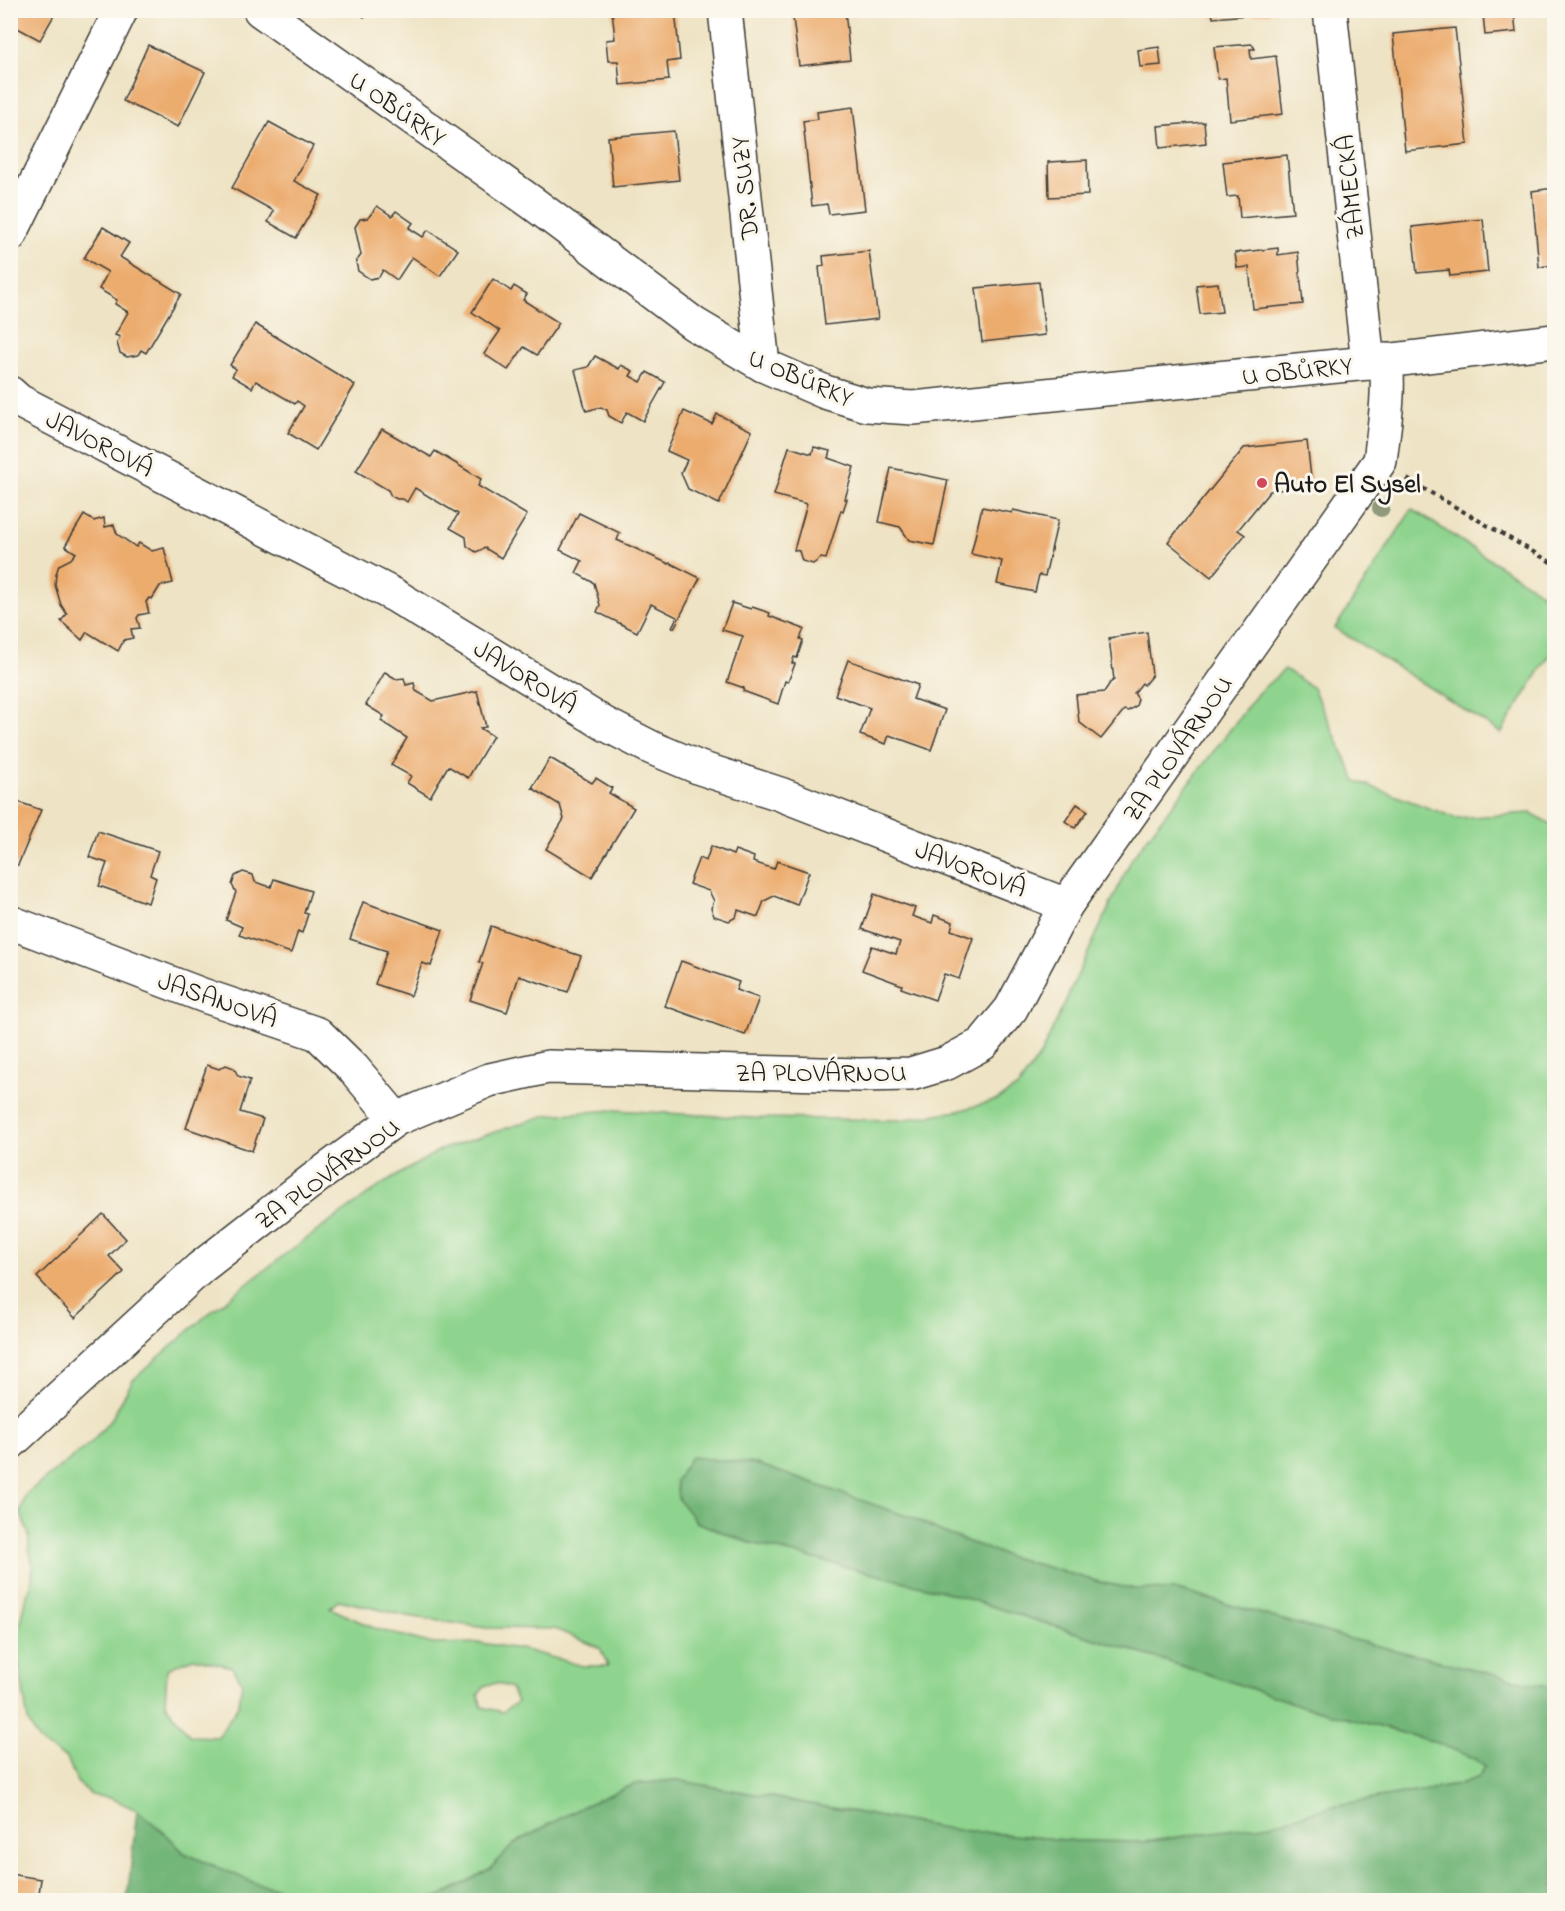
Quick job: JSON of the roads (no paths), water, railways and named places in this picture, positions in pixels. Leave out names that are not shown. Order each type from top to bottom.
[{"type":"street","points":[[10,235],[121,10]]},
{"type":"street","name":"U OBŮRKY","points":[[260,10],[534,204],[693,324],[763,364],[825,392],[867,405],[914,408],[1377,362],[1554,341]]},
{"type":"street","name":"DR. SUZY","points":[[725,10],[763,364]]},
{"type":"street","name":"ZÁMECKÁ","points":[[1330,10],[1377,362]]},
{"type":"street","name":"ZA PLOVÁRNOU","points":[[14,1433],[200,1268],[314,1179],[396,1119],[489,1080],[548,1067],[860,1075],[911,1074],[947,1064],[982,1044],[1011,1009],[1066,905],[1380,461],[1387,373],[1377,362]]},
{"type":"street","name":"JAVOROVÁ","points":[[10,393],[19,401],[394,595],[605,724],[652,748],[700,768],[780,794],[1066,905]]},
{"type":"street","name":"JASANOVÁ","points":[[10,922],[205,996],[318,1034],[353,1068],[396,1119]]},
{"type":"place","name":"Auto El Sysel","points":[[1262,483]]}]
